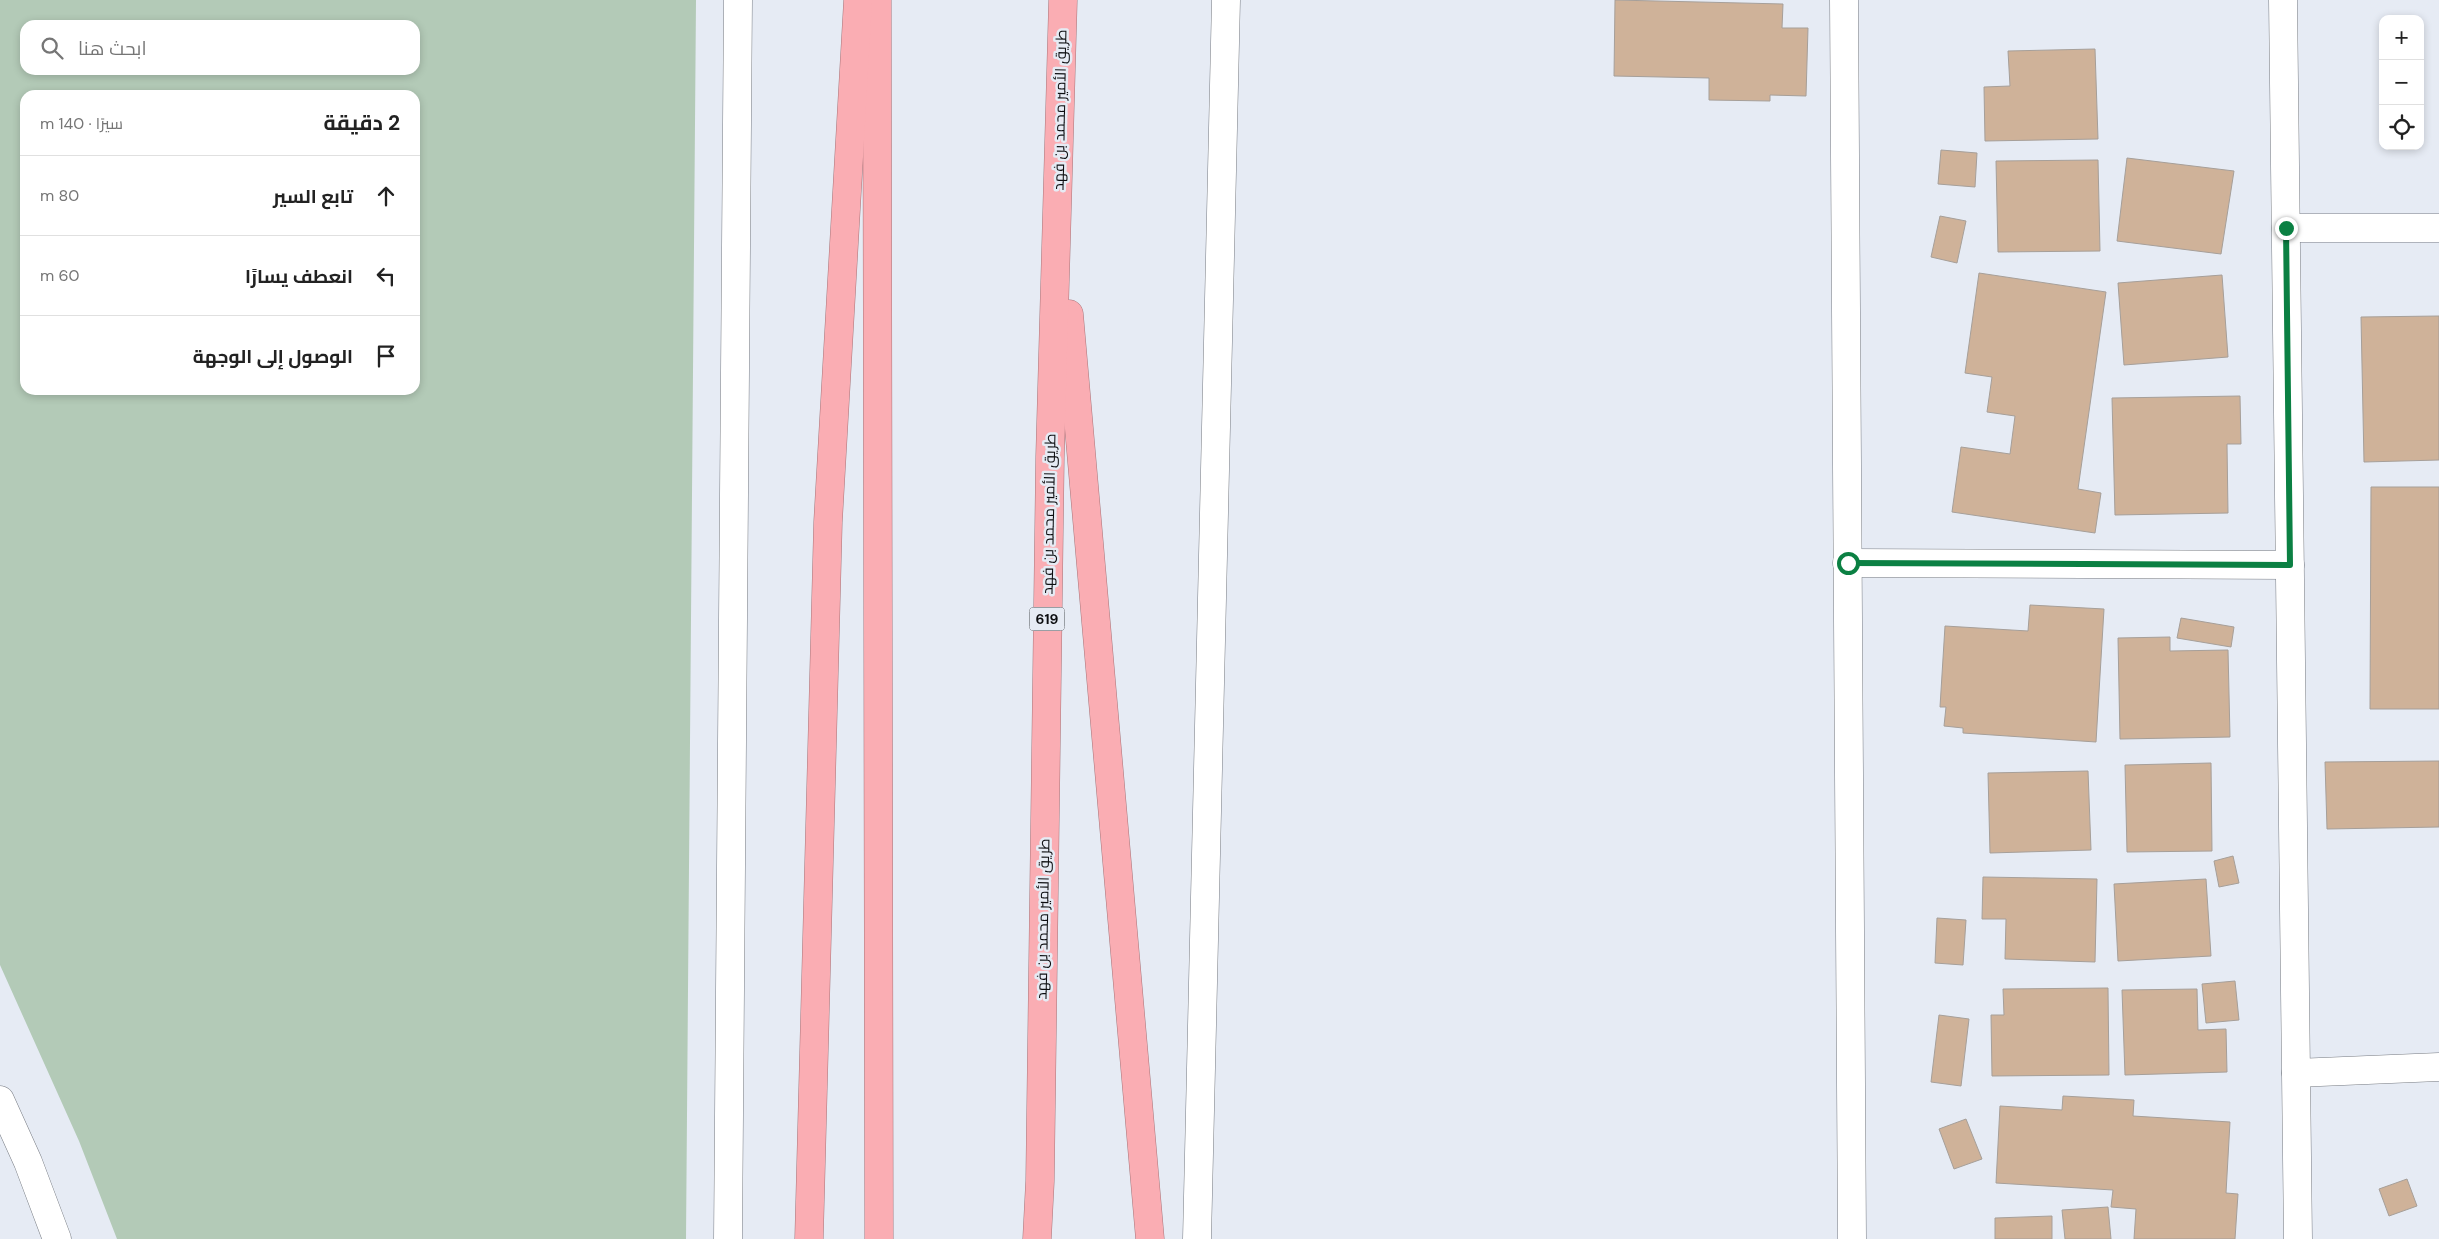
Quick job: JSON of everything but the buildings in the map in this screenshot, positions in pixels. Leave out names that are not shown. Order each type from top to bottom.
[{"type":"highway","points":[[809,1239],[828,522],[858,0]]},
{"type":"highway","points":[[877,0],[879,1239]]},
{"type":"highway","name":"طريق الأمير محمد بن فهد","points":[[1037,1239],[1040,1181],[1050,457],[1063,0]]},
{"type":"highway","points":[[1058,188],[1150,1239]]},
{"type":"street","points":[[728,1239],[738,0]]},
{"type":"street","points":[[1196,1239],[1226,0]]},
{"type":"street","points":[[1844,0],[1852,1239]]},
{"type":"street","points":[[2283,0],[2298,1239]]},
{"type":"street","points":[[2286,228],[2439,228]]},
{"type":"street","points":[[1848,563],[2290,565]]},
{"type":"street","points":[[2296,1072],[2439,1067]]},
{"type":"street","points":[[0,1100],[28,1162],[58,1239]]},
{"type":"green space","points":[[0,0],[696,0],[686,1239],[117,1239],[79,1141],[0,965]]},
{"type":"route","points":[[1848,563],[2290,565],[2286,228]]}]
